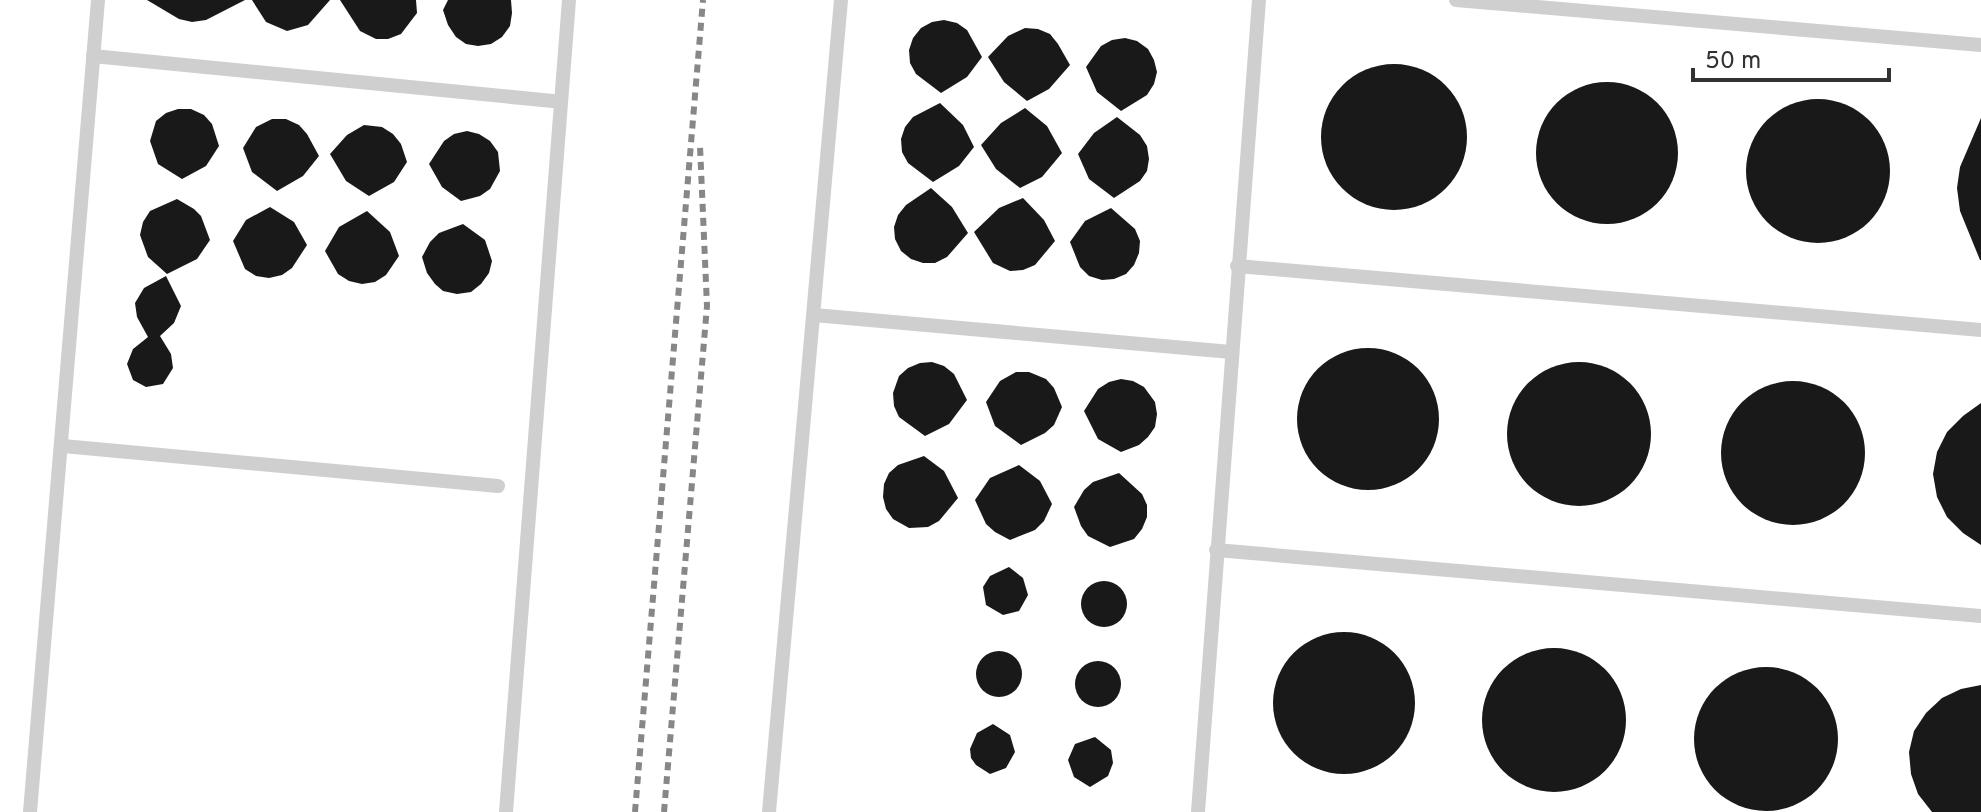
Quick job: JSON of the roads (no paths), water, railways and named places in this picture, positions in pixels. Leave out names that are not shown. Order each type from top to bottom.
[{"type":"lane","points":[[30,812],[98,0]]},
{"type":"lane","points":[[506,812],[569,0]]},
{"type":"lane","points":[[769,812],[841,0]]},
{"type":"lane","points":[[1198,812],[1259,0]]},
{"type":"lane","points":[[1456,0],[1981,45]]},
{"type":"lane","points":[[93,56],[553,101]]},
{"type":"lane","points":[[1237,266],[1981,330]]},
{"type":"lane","points":[[814,315],[1231,352]]},
{"type":"lane","points":[[63,446],[498,486]]},
{"type":"lane","points":[[1216,550],[1981,616]]},
{"type":"railway","points":[[635,812],[703,0]]},
{"type":"railway","points":[[664,812],[707,306],[700,146]]}]
